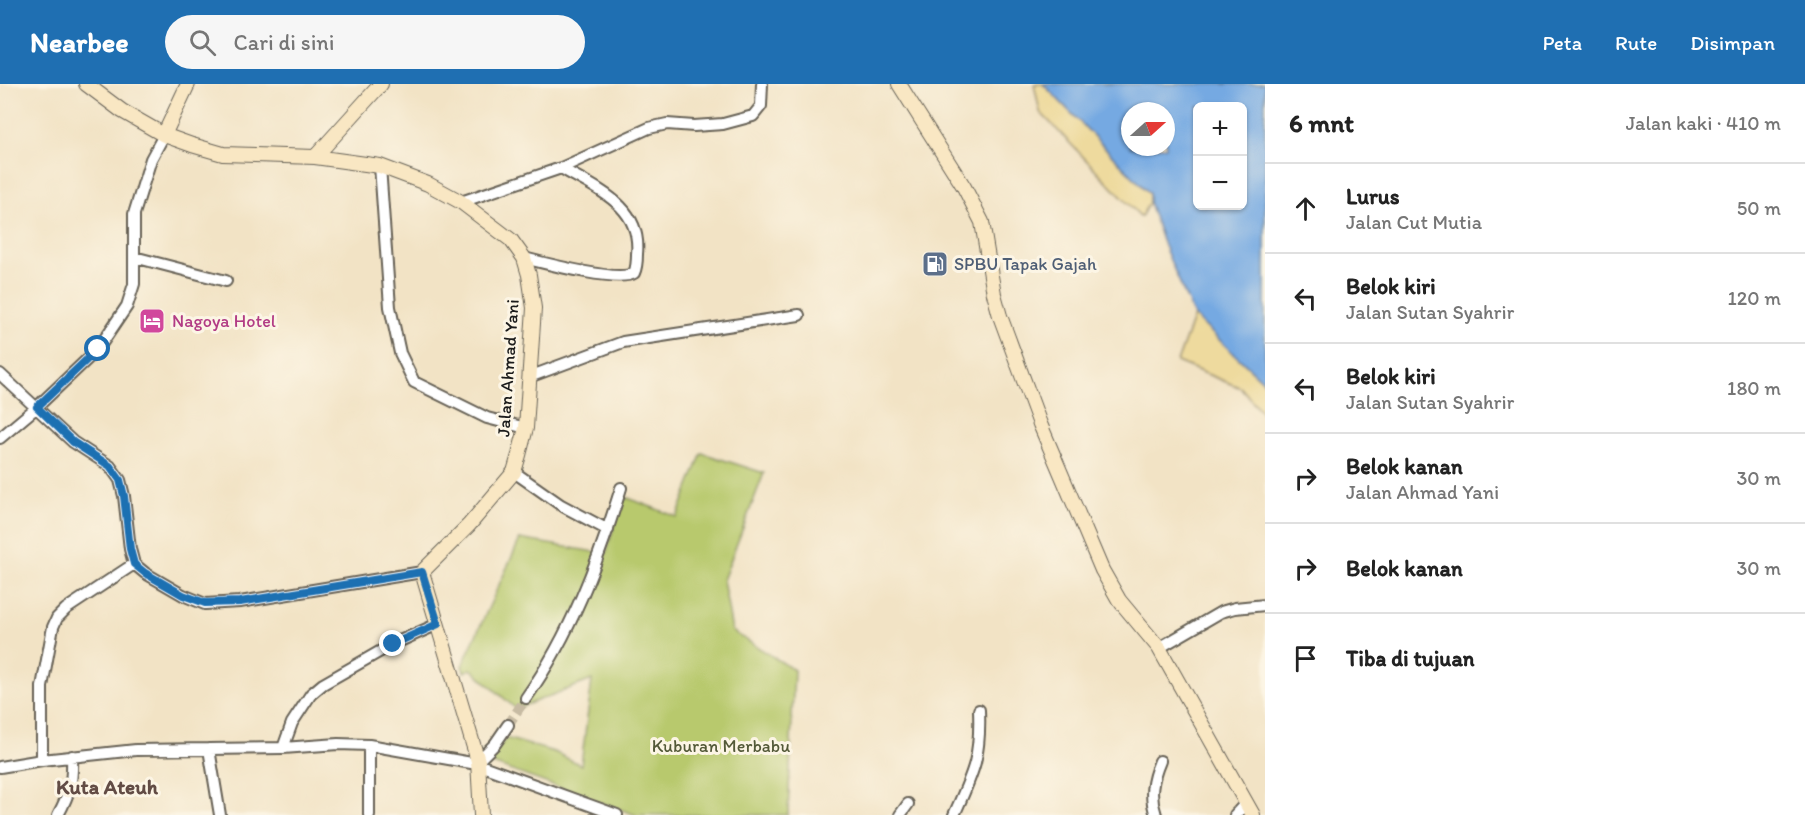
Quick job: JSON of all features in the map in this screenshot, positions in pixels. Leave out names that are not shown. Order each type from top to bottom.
[{"type":"street","name":"Jalan Ahmad Yani","points":[[86,84],[122,111],[164,135],[223,154],[315,157],[380,166],[428,184],[461,202],[511,240],[524,258],[534,308],[526,428],[514,472],[469,525],[422,572]]},
{"type":"street","points":[[0,438],[37,407],[98,349],[127,306],[134,284],[134,214],[151,159],[188,84]]},
{"type":"street","points":[[315,157],[381,84]]},
{"type":"street","points":[[461,202],[561,168],[649,128],[667,124],[694,126],[723,124],[753,116],[761,106],[762,84]]},
{"type":"street","points":[[899,84],[964,187],[982,222],[1000,316],[1040,424],[1102,570],[1119,600],[1159,648],[1250,809],[1235,815]]},
{"type":"street","points":[[380,166],[390,307],[400,353],[414,382],[488,418],[526,428]]},
{"type":"street","points":[[524,258],[585,272],[625,276],[634,273],[639,238],[629,215],[611,198],[561,168]]},
{"type":"street","points":[[134,257],[226,281]]},
{"type":"street","points":[[529,377],[623,342],[799,315]]},
{"type":"street","points":[[0,374],[73,442],[110,466],[120,480],[124,496],[134,564],[183,595],[205,603],[240,602],[422,572],[478,763],[481,815]]},
{"type":"street","points":[[514,472],[561,505],[608,530]]},
{"type":"street","points":[[526,698],[563,638],[592,575],[621,488]]},
{"type":"street","points":[[42,759],[42,687],[53,627],[57,618],[66,609],[134,564]]},
{"type":"street","points":[[1159,648],[1221,612],[1265,605]]},
{"type":"street","points":[[283,748],[292,723],[311,694],[323,684],[393,644],[438,624]]},
{"type":"street","points":[[954,815],[975,768],[980,738],[979,710]]},
{"type":"street","points":[[478,763],[508,725]]},
{"type":"street","points":[[0,767],[42,759],[136,750],[369,745],[478,763],[617,815]]},
{"type":"street","points":[[369,745],[369,815]]},
{"type":"street","points":[[209,749],[219,815]]},
{"type":"street","points":[[58,815],[68,797],[73,779],[72,756]]},
{"type":"street","points":[[1156,815],[1152,787],[1160,761]]},
{"type":"street","points":[[900,815],[908,804]]},
{"type":"green space","name":"Kuburan Merbabu","points":[[702,453],[764,473],[723,580],[732,631],[794,670],[788,815],[636,815],[487,762],[506,738],[554,752],[581,765],[592,680],[516,709],[471,669],[464,672],[462,666],[520,539],[606,554],[621,501],[628,498],[677,517]]},
{"type":"sand","points":[[1034,84],[1043,84],[1149,193],[1149,202],[1141,217],[1040,112]]},
{"type":"sand","points":[[1194,316],[1265,383],[1265,416],[1241,388],[1177,362]]},
{"type":"water","points":[[1043,84],[1265,84],[1265,383],[1194,316],[1164,246],[1149,202],[1149,193]]},
{"type":"tunnel","points":[[508,725],[526,698]]},
{"type":"place","name":"SPBU Tapak Gajah","points":[[935,264]]},
{"type":"place","name":"Nagoya Hotel","points":[[152,321]]},
{"type":"district","name":"Kuta Ateuh","points":[[107,787]]},
{"type":"route","points":[[98,349],[37,407],[73,442],[110,466],[120,480],[134,564],[183,595],[205,603],[240,602],[422,572],[438,624],[393,644]]}]
